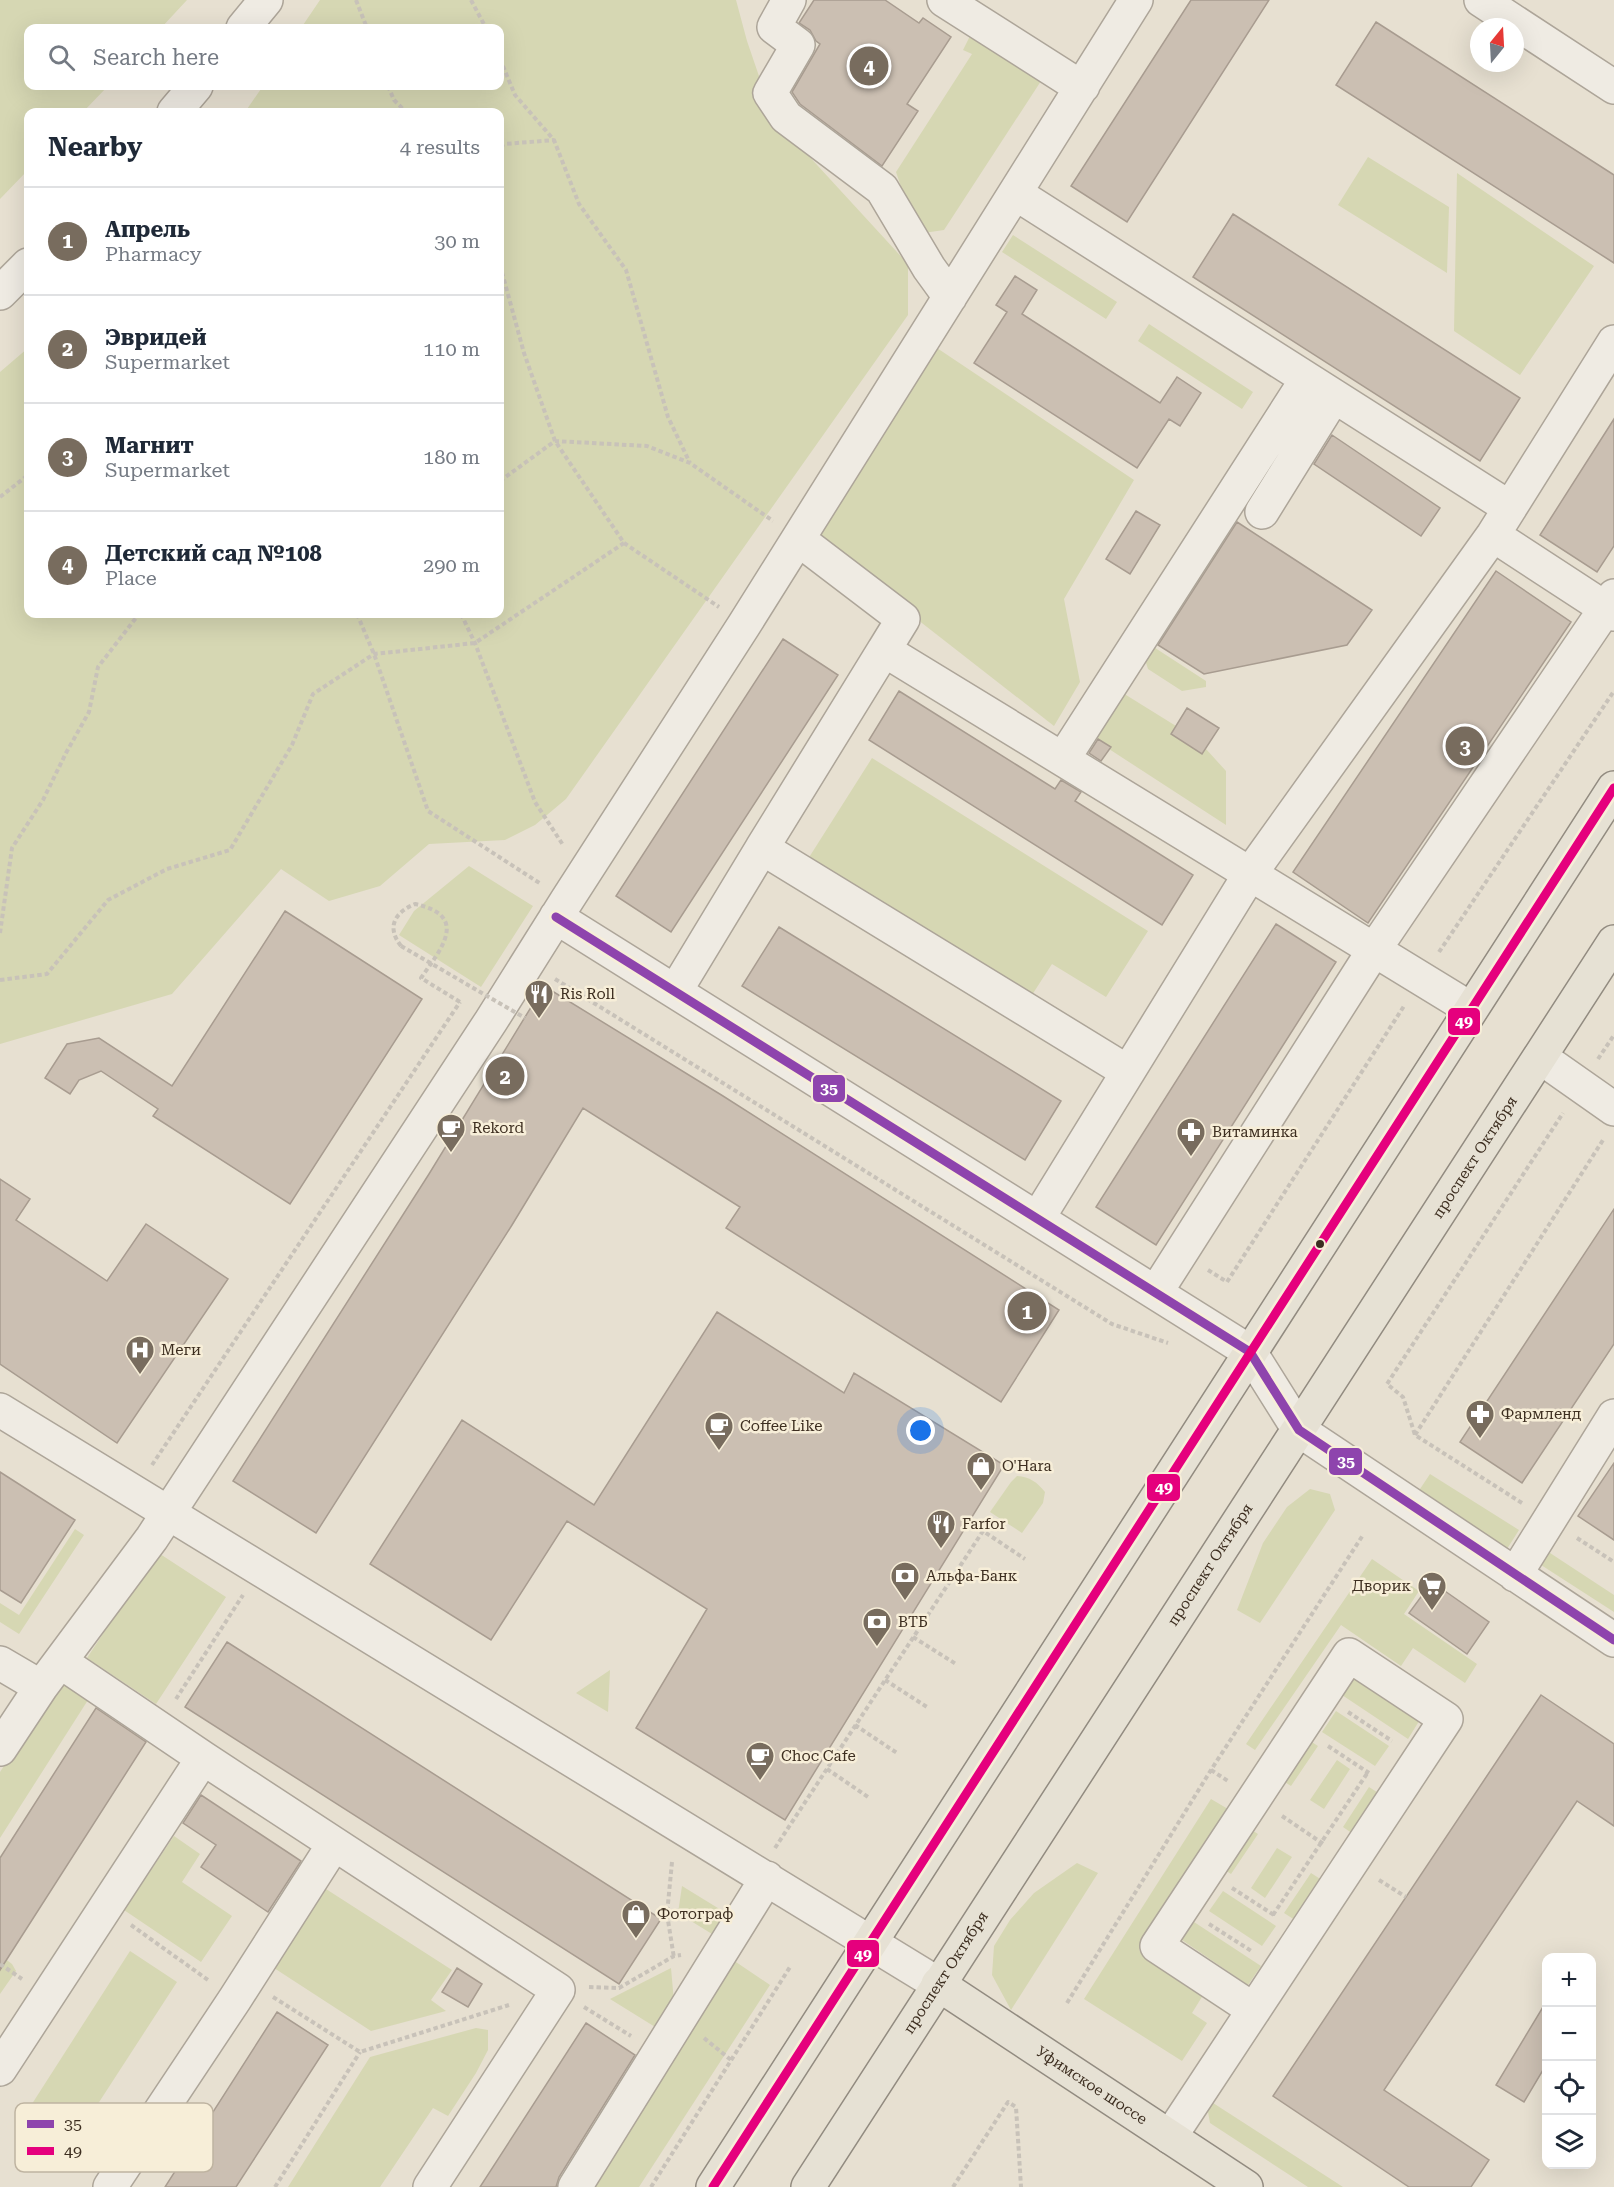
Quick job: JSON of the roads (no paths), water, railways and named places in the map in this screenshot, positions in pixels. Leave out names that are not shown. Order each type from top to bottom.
[{"type":"main road","points":[[713,2187],[1614,788]]},
{"type":"main road","name":"проспект Октября","points":[[808,2187],[1614,942]]},
{"type":"main road","name":"Уфимское шоссе","points":[[938,1984],[1246,2187]]},
{"type":"street","points":[[246,24],[266,0]]},
{"type":"street","points":[[789,0],[774,27],[798,45],[770,93],[786,117],[882,189],[929,268],[950,297]]},
{"type":"street","points":[[944,0],[1068,79],[1083,86]]},
{"type":"street","points":[[0,1749],[168,1513],[491,1021],[744,625],[1136,0]]},
{"type":"street","points":[[1481,0],[1614,87]]},
{"type":"street","points":[[177,108],[193,90]]},
{"type":"street","points":[[1015,193],[1334,396],[1502,521],[1611,606],[1374,950],[1156,1292]]},
{"type":"street","points":[[0,293],[24,269]]},
{"type":"street","points":[[1038,1218],[1250,874],[1502,521],[1614,342]]},
{"type":"street","points":[[1063,759],[1307,379]]},
{"type":"street","points":[[1262,513],[1334,396]]},
{"type":"street","points":[[676,990],[903,619],[798,539]]},
{"type":"street","points":[[884,650],[1471,1009]]},
{"type":"street","points":[[762,849],[1128,1072]]},
{"type":"street","points":[[568,898],[676,990],[1250,1352],[1299,1430],[1614,1640]]},
{"type":"street","points":[[1540,1057],[1582,1085],[1611,1121]]},
{"type":"street","points":[[0,1410],[168,1513],[768,1867],[870,1941],[938,1984]]},
{"type":"street","points":[[1515,1575],[1614,1416]]},
{"type":"street","points":[[1170,2137],[1304,1935],[1446,1719],[1349,1655],[1157,1946],[1254,2010]]},
{"type":"street","points":[[0,1663],[51,1675],[158,1728],[558,1990],[430,2187]]},
{"type":"street","points":[[0,2069],[203,1758]]},
{"type":"street","points":[[166,2103],[334,1844]]},
{"type":"street","points":[[575,2187],[723,1948],[768,1867]]},
{"type":"street","points":[[110,2187],[120,2172]]},
{"type":"place","name":"Детский сад №108","points":[[869,66]]},
{"type":"place","name":"Магнит","points":[[1465,746]]},
{"type":"place","name":"Ris Roll","points":[[539,1020]]},
{"type":"place","name":"Эвридей","points":[[505,1076]]},
{"type":"place","name":"Rekord","points":[[451,1154]]},
{"type":"place","name":"Витаминка","points":[[1191,1158]]},
{"type":"place","name":"Апрель","points":[[1027,1311]]},
{"type":"place","name":"Меги","points":[[140,1376]]},
{"type":"place","name":"Фармленд","points":[[1480,1440]]},
{"type":"place","name":"Coffee Like","points":[[719,1452]]},
{"type":"place","name":"O'Hara","points":[[981,1492]]},
{"type":"place","name":"Farfor","points":[[941,1550]]},
{"type":"place","name":"Альфа-Банк","points":[[905,1602]]},
{"type":"place","name":"Дворик","points":[[1432,1612]]},
{"type":"place","name":"ВТБ","points":[[877,1648]]},
{"type":"place","name":"Choc Cafe","points":[[760,1782]]},
{"type":"place","name":"Фотограф","points":[[636,1940]]}]
